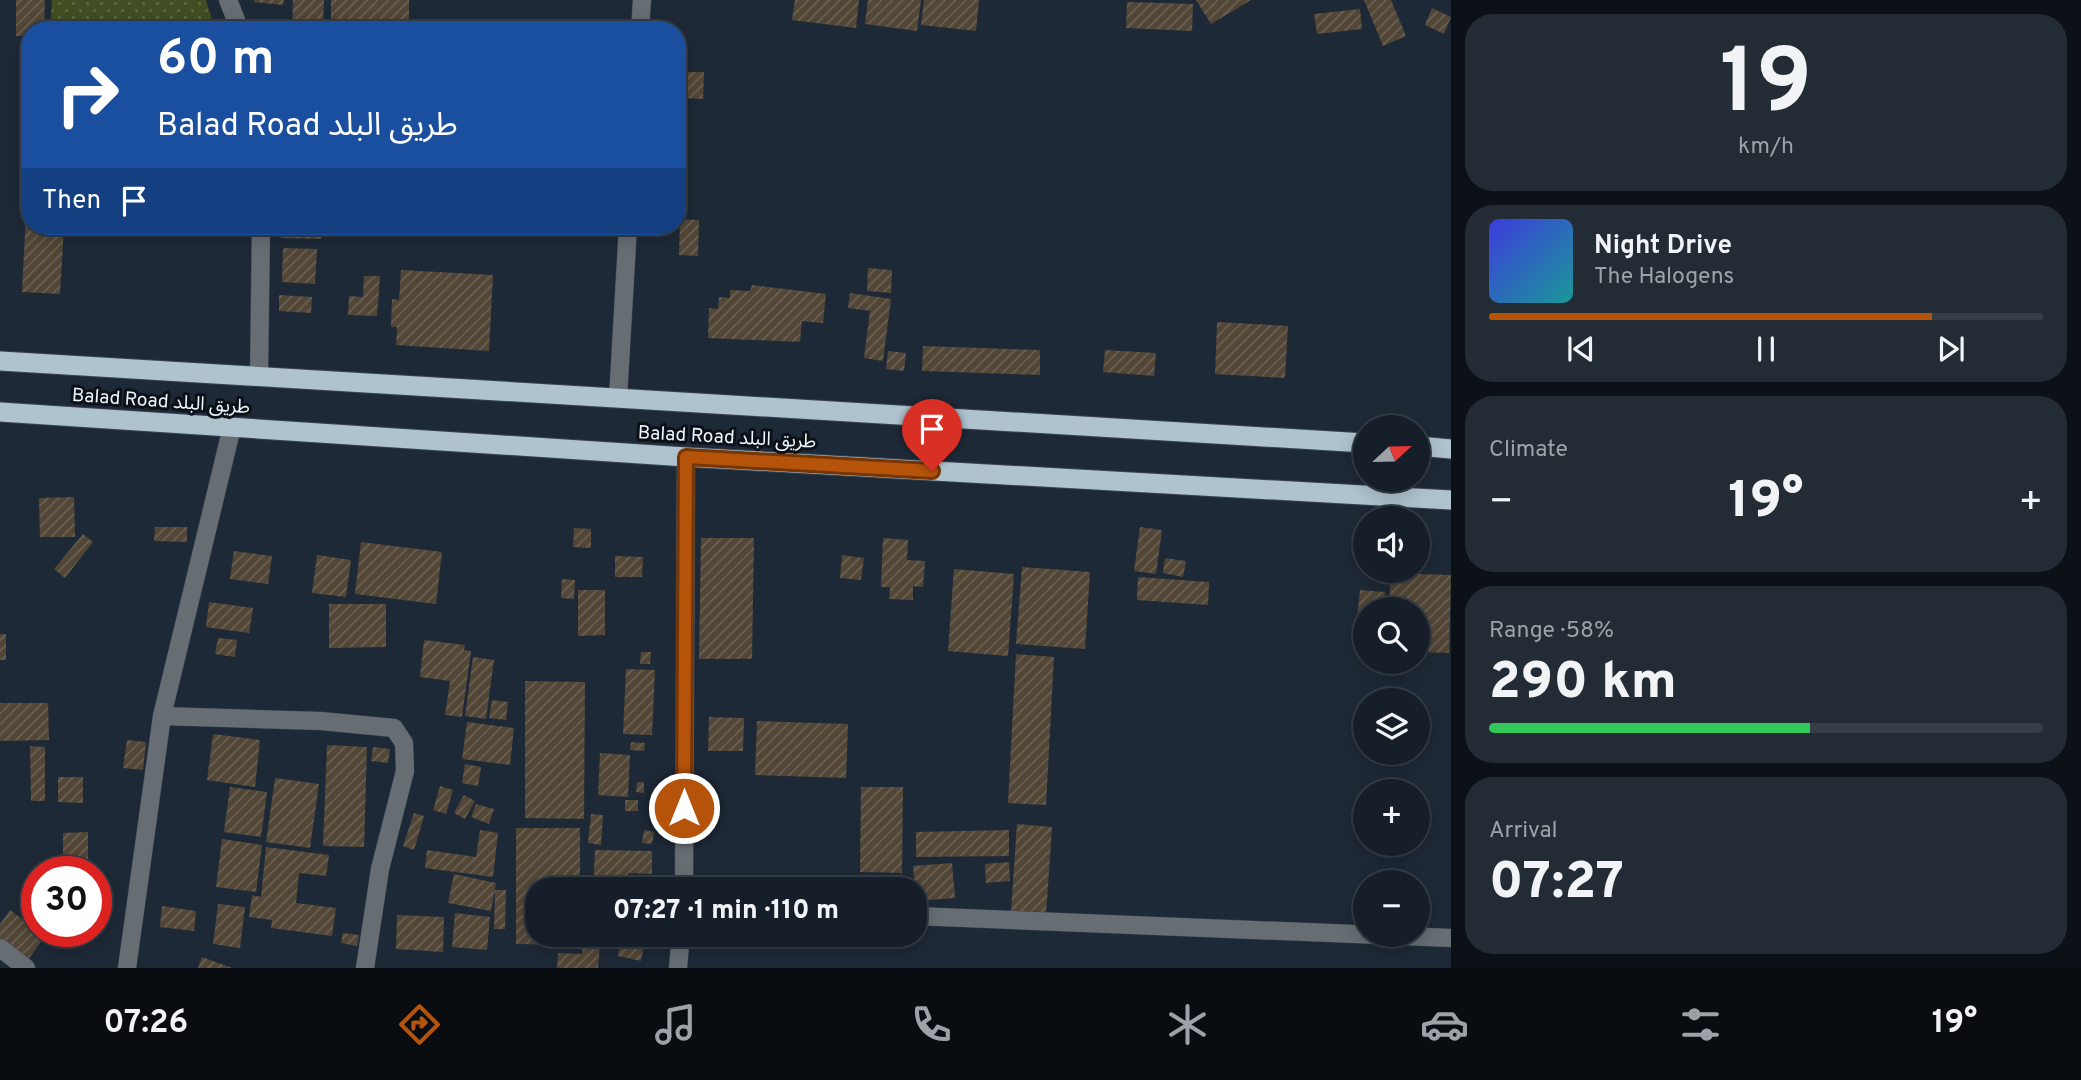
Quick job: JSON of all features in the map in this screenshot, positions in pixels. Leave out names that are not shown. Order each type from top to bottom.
[{"type":"highway","name":"Balad Road طريق البلد","points":[[0,361],[1353,442]]},
{"type":"highway","name":"Balad Road طريق البلد","points":[[0,412],[686,457],[1451,500]]},
{"type":"highway","points":[[1430,447],[1451,449]]},
{"type":"street","points":[[228,0],[236,21]]},
{"type":"street","points":[[641,21],[642,0]]},
{"type":"street","points":[[259,377],[261,235]]},
{"type":"street","points":[[618,398],[627,235]]},
{"type":"street","points":[[127,968],[162,716],[232,427]]},
{"type":"street","points":[[684,877],[686,457]]},
{"type":"street","points":[[162,716],[321,721],[394,727],[404,743],[405,771],[380,869],[365,968]]},
{"type":"street","points":[[927,916],[1451,938]]},
{"type":"street","points":[[0,947],[26,968]]},
{"type":"street","points":[[678,968],[680,947]]},
{"type":"green space","points":[[52,0],[206,0],[212,21],[51,21]]},
{"type":"building","points":[[16,0],[45,0],[44,21],[21,21],[21,36],[16,36]]},
{"type":"building","points":[[254,0],[284,0],[283,5]]},
{"type":"building","points":[[293,0],[324,0],[323,21],[292,21]]},
{"type":"building","points":[[331,0],[409,0],[409,21],[331,21]]},
{"type":"building","points":[[795,0],[859,0],[856,28],[792,20]]},
{"type":"building","points":[[868,0],[921,0],[917,31],[865,24]]},
{"type":"building","points":[[924,0],[979,0],[976,31],[921,25]]},
{"type":"building","points":[[1196,0],[1251,0],[1211,24]]},
{"type":"building","points":[[1364,0],[1391,0],[1406,36],[1383,46]]},
{"type":"building","points":[[1127,2],[1193,4],[1192,31],[1126,28]]},
{"type":"building","points":[[1432,8],[1451,17],[1444,34],[1425,25]]},
{"type":"building","points":[[1360,9],[1362,29],[1317,34],[1314,14]]},
{"type":"building","points":[[686,72],[704,72],[703,99],[686,98]]},
{"type":"building","points":[[686,219],[699,220],[698,256],[679,255],[680,235],[686,235]]},
{"type":"building","points":[[25,235],[63,235],[60,294],[22,292]]},
{"type":"building","points":[[280,235],[321,235],[321,239],[280,238]]},
{"type":"building","points":[[283,248],[317,249],[315,284],[282,282]]},
{"type":"building","points":[[868,268],[892,270],[891,293],[867,291]]},
{"type":"building","points":[[401,270],[493,275],[489,351],[396,345],[397,327],[391,327],[392,299],[399,300]]},
{"type":"building","points":[[364,276],[380,276],[377,316],[348,315],[349,296],[363,297]]},
{"type":"building","points":[[752,285],[826,294],[823,323],[802,321],[800,342],[708,338],[709,308],[718,309],[719,297],[730,298],[730,290],[750,291]]},
{"type":"building","points":[[850,293],[891,299],[883,361],[864,358],[870,311],[848,308]]},
{"type":"building","points":[[279,295],[312,297],[311,313],[279,311]]},
{"type":"building","points":[[1217,322],[1288,326],[1285,378],[1215,374]]},
{"type":"building","points":[[923,346],[1040,350],[1040,375],[922,371]]},
{"type":"building","points":[[1105,350],[1156,353],[1154,376],[1103,372]]},
{"type":"building","points":[[888,351],[906,353],[904,371],[886,369]]},
{"type":"building","points":[[74,497],[75,537],[40,537],[39,498]]},
{"type":"building","points":[[155,527],[187,527],[187,542],[154,541]]},
{"type":"building","points":[[1140,527],[1162,530],[1156,574],[1134,571]]},
{"type":"building","points":[[574,528],[591,529],[591,548],[573,547]]},
{"type":"building","points":[[83,534],[93,542],[65,578],[54,569]]},
{"type":"building","points":[[701,538],[754,538],[752,659],[699,659]]},
{"type":"building","points":[[883,538],[908,540],[907,560],[925,561],[923,587],[913,586],[913,600],[889,599],[890,587],[881,587]]},
{"type":"building","points":[[361,542],[442,552],[436,604],[355,594]]},
{"type":"building","points":[[234,551],[272,556],[268,584],[230,579]]},
{"type":"building","points":[[317,555],[351,560],[346,597],[312,593]]},
{"type":"building","points":[[842,555],[864,558],[861,580],[840,578]]},
{"type":"building","points":[[615,556],[643,557],[642,577],[615,577]]},
{"type":"building","points":[[1165,558],[1186,561],[1183,577],[1163,573]]},
{"type":"building","points":[[1022,567],[1090,572],[1085,649],[1016,644]]},
{"type":"building","points":[[954,569],[1014,574],[1008,656],[948,651]]},
{"type":"building","points":[[1430,574],[1451,575],[1449,653],[1430,652],[1430,597],[1390,597],[1390,583],[1430,583]]},
{"type":"building","points":[[1138,577],[1209,582],[1208,605],[1137,600]]},
{"type":"building","points":[[562,579],[575,580],[574,599],[561,598]]},
{"type":"building","points":[[578,590],[605,590],[605,635],[578,636]]},
{"type":"building","points":[[1360,590],[1385,592],[1385,597],[1359,597]]},
{"type":"building","points":[[209,602],[253,608],[249,633],[206,627]]},
{"type":"building","points":[[329,604],[386,604],[386,647],[329,648]]},
{"type":"building","points":[[0,634],[6,634],[6,660],[0,660]]},
{"type":"building","points":[[218,638],[237,640],[235,657],[215,654]]},
{"type":"building","points":[[424,640],[465,645],[464,650],[471,651],[462,717],[445,715],[450,681],[420,677]]},
{"type":"building","points":[[641,652],[651,652],[650,664],[640,664]]},
{"type":"building","points":[[1016,654],[1054,657],[1046,805],[1008,803]]},
{"type":"building","points":[[473,657],[494,660],[486,719],[465,716]]},
{"type":"building","points":[[626,669],[655,670],[652,735],[623,734]]},
{"type":"building","points":[[525,681],[585,682],[584,819],[525,818]]},
{"type":"building","points":[[492,700],[508,702],[506,720],[489,718]]},
{"type":"building","points":[[0,703],[48,703],[49,740],[0,741]]},
{"type":"building","points":[[709,717],[744,718],[743,751],[708,751]]},
{"type":"building","points":[[757,721],[848,724],[846,778],[755,775]]},
{"type":"building","points":[[467,722],[514,728],[510,765],[462,759]]},
{"type":"building","points":[[213,734],[260,740],[255,787],[207,780]]},
{"type":"building","points":[[127,740],[146,742],[143,770],[123,768]]},
{"type":"building","points":[[631,742],[645,743],[644,751],[630,750]]},
{"type":"building","points":[[327,745],[367,747],[364,847],[323,846]]},
{"type":"building","points":[[30,746],[45,747],[45,801],[31,801]]},
{"type":"building","points":[[373,747],[390,749],[388,763],[371,761]]},
{"type":"building","points":[[600,753],[630,755],[628,797],[598,795]]},
{"type":"building","points":[[465,764],[481,767],[478,786],[462,783]]},
{"type":"building","points":[[58,777],[83,777],[83,803],[58,802]]},
{"type":"building","points":[[275,778],[319,784],[310,848],[266,842]]},
{"type":"building","points":[[637,782],[644,782],[644,793],[636,792]]},
{"type":"building","points":[[440,786],[453,790],[446,814],[433,810]]},
{"type":"building","points":[[230,787],[267,792],[261,837],[224,832]]},
{"type":"building","points":[[861,787],[903,787],[902,873],[860,872]]},
{"type":"building","points":[[464,795],[475,801],[465,819],[454,813]]},
{"type":"building","points":[[625,800],[638,800],[638,811],[625,811]]},
{"type":"building","points":[[476,804],[494,809],[489,824],[471,817]]},
{"type":"building","points":[[414,813],[424,816],[414,850],[403,846]]},
{"type":"building","points":[[591,814],[603,815],[601,845],[588,843]]},
{"type":"building","points":[[1017,824],[1052,827],[1046,915],[1011,912]]},
{"type":"building","points":[[516,828],[580,828],[580,877],[525,877],[525,944],[516,944]]},
{"type":"building","points":[[480,830],[498,833],[493,877],[425,868],[427,850],[476,857]]},
{"type":"building","points":[[644,830],[654,832],[652,844],[642,843]]},
{"type":"building","points":[[1009,830],[1009,856],[916,857],[916,832]]},
{"type":"building","points":[[88,832],[88,856],[63,856],[63,833]]},
{"type":"building","points":[[222,839],[262,845],[256,892],[216,887]]},
{"type":"building","points":[[266,847],[329,855],[326,876],[299,873],[296,903],[336,908],[332,936],[271,928],[272,920],[249,917],[252,895],[261,897]]},
{"type":"building","points":[[595,850],[652,851],[652,874],[628,873],[628,877],[594,877]]},
{"type":"building","points":[[1009,862],[1010,881],[986,883],[985,864]]},
{"type":"building","points":[[952,863],[955,898],[927,900],[927,877],[914,877],[913,866]]},
{"type":"building","points":[[454,874],[496,883],[491,911],[448,903]]},
{"type":"building","points":[[495,890],[506,890],[505,929],[494,929]]},
{"type":"building","points":[[218,904],[245,907],[240,948],[213,944]]},
{"type":"building","points":[[162,906],[196,911],[194,931],[160,927]]},
{"type":"building","points":[[10,910],[21,918],[21,947],[37,947],[28,960],[0,940],[0,924]]},
{"type":"building","points":[[455,913],[490,917],[487,950],[452,947]]},
{"type":"building","points":[[397,915],[444,917],[443,952],[396,949]]},
{"type":"building","points":[[343,933],[359,935],[357,946],[341,943]]},
{"type":"building","points":[[583,947],[600,947],[598,968],[557,968],[558,953],[582,954]]},
{"type":"building","points":[[620,947],[644,947],[641,961],[618,956]]},
{"type":"building","points":[[202,957],[232,968],[198,968]]},
{"type":"route","points":[[684,808],[686,457],[932,471]]}]
